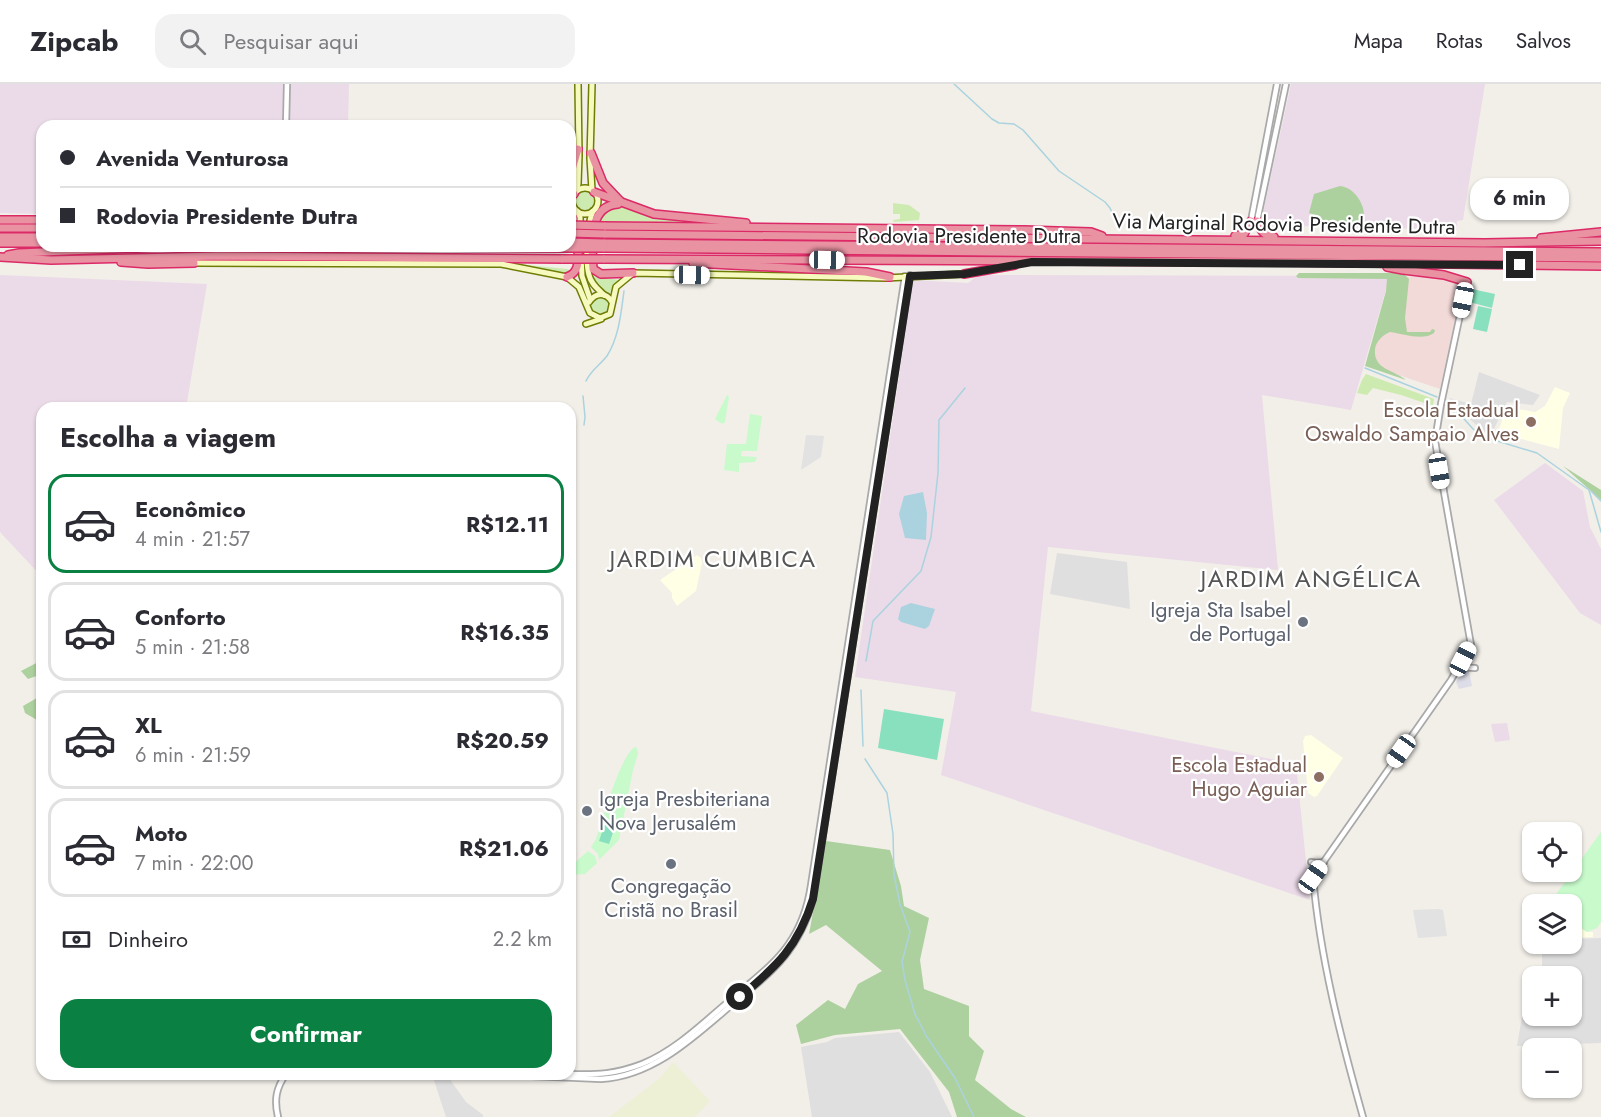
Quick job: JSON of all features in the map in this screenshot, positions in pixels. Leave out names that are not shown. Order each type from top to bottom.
[{"type":"highway","points":[[576,156],[578,149]]},
{"type":"highway","points":[[591,153],[603,183],[624,204]]},
{"type":"highway","points":[[593,191],[654,214],[761,224],[769,227]]},
{"type":"highway","points":[[624,204],[609,205],[596,218],[593,229],[593,269],[601,274],[633,273]]},
{"type":"highway","points":[[0,220],[36,220]]},
{"type":"highway","points":[[1195,239],[1208,236],[1239,236],[1254,221],[1269,237],[1310,240]]},
{"type":"highway","points":[[576,226],[604,230],[769,227],[1091,232],[1108,238]]},
{"type":"highway","points":[[0,228],[36,228]]},
{"type":"highway","name":"Via Marginal Rodovia Presidente Dutra","points":[[576,232],[604,230],[1485,243],[1601,241]]},
{"type":"highway","points":[[1485,243],[1498,239],[1545,238],[1601,232]]},
{"type":"highway","points":[[567,277],[576,269],[578,262],[576,235]]},
{"type":"highway","points":[[0,237],[36,237]]},
{"type":"highway","points":[[0,243],[36,243]]},
{"type":"highway","name":"Rodovia Presidente Dutra","points":[[576,243],[603,246],[1601,258]]},
{"type":"highway","name":"Rodovia Presidente Dutra","points":[[576,247],[1581,252],[1601,250]]},
{"type":"highway","points":[[1,257],[19,253],[43,252]]},
{"type":"highway","name":"Rodovia Presidente Dutra","points":[[1,257],[30,260],[218,256],[1601,266]]},
{"type":"highway","points":[[664,258],[692,263],[879,273],[890,277]]},
{"type":"highway","points":[[80,259],[148,264],[194,263]]},
{"type":"highway","points":[[964,274],[1032,262]]},
{"type":"highway","points":[[1376,264],[1403,270],[1444,274],[1467,282]]},
{"type":"main road","points":[[576,188],[578,184],[578,84]]},
{"type":"main road","points":[[592,84],[591,153],[593,191],[598,203],[589,221],[589,274],[592,283],[612,302]]},
{"type":"main road","points":[[576,192],[585,188],[593,191]]},
{"type":"main road","points":[[576,211],[587,214],[593,211]]},
{"type":"main road","points":[[576,213],[580,217],[582,276],[590,303],[590,313],[604,317]]},
{"type":"main road","points":[[194,263],[507,265],[567,277],[579,287],[590,303]]},
{"type":"main road","points":[[586,324],[604,317],[611,311],[619,284],[633,273],[890,277],[964,274]]},
{"type":"main road","points":[[590,303],[597,295],[604,295]]},
{"type":"street","points":[[286,120],[287,84]]},
{"type":"street","points":[[1254,221],[1277,84]]},
{"type":"street","points":[[1254,221],[1286,84]]},
{"type":"street","points":[[576,1074],[612,1074],[643,1064],[667,1050],[688,1036],[775,960],[796,930],[811,885],[907,276]]},
{"type":"street","points":[[576,1078],[613,1078],[644,1068],[679,1048],[779,963],[798,938],[814,893],[907,276]]},
{"type":"street","points":[[1363,1117],[1348,1065],[1325,957],[1315,904],[1313,877],[1459,667],[1471,645],[1436,441],[1441,404],[1467,282]]},
{"type":"street","points":[[1459,667],[1475,668]]},
{"type":"street","points":[[1311,861],[1323,862]]},
{"type":"street","points":[[278,1117],[275,1101],[281,1080]]},
{"type":"shaded area","points":[[0,84],[349,84],[348,120],[36,120],[36,214],[0,213]]},
{"type":"shaded area","points":[[1291,84],[1485,84],[1463,220],[1457,221],[1457,230],[1264,225],[1262,217]]},
{"type":"shaded area","points":[[0,275],[207,284],[187,402],[36,402],[36,571],[0,532]]},
{"type":"shaded area","points":[[979,275],[1390,276],[1351,410],[1262,395],[1278,570],[1048,547],[1031,711],[1296,764],[1310,900],[941,775],[956,692],[855,677],[913,280],[968,283]]},
{"type":"shaded area","points":[[1393,276],[1450,278],[1460,284],[1460,297],[1440,389],[1366,364]]},
{"type":"shaded area","points":[[1479,372],[1540,395],[1533,405],[1507,402],[1490,437],[1449,401],[1450,398],[1471,404]]},
{"type":"shaded area","name":"Escola Estadual Oswaldo Sampaio Alves","points":[[1555,387],[1570,393],[1563,408],[1559,449],[1498,433],[1506,407],[1535,412],[1545,406]]},
{"type":"shaded area","points":[[806,435],[824,436],[821,457],[801,470]]},
{"type":"shaded area","points":[[1545,463],[1583,491],[1590,527],[1601,549],[1601,625],[1580,613],[1494,500]]},
{"type":"shaded area","points":[[1057,553],[1127,562],[1130,609],[1050,594]]},
{"type":"shaded area","points":[[697,555],[701,558],[702,563],[696,591],[677,606],[672,593],[660,580]]},
{"type":"shaded area","points":[[1465,668],[1469,671],[1472,686],[1459,689],[1456,682]]},
{"type":"shaded area","points":[[1507,723],[1510,740],[1495,742],[1491,724]]},
{"type":"shaded area","name":"Escola Estadual Hugo Aguiar","points":[[1311,735],[1343,758],[1317,796],[1314,797],[1308,793],[1303,741],[1305,736]]},
{"type":"shaded area","points":[[1413,910],[1443,910],[1447,936],[1418,938]]},
{"type":"shaded area","points":[[1582,929],[1593,932],[1593,937],[1582,938]]},
{"type":"shaded area","points":[[1601,938],[1601,1043],[1582,1044],[1582,1038],[1522,1038],[1522,1046],[1517,1046],[1522,1017],[1522,1026],[1582,1026],[1582,966],[1542,966],[1542,954],[1582,954],[1582,939]]},
{"type":"shaded area","points":[[899,1032],[930,1072],[952,1117],[812,1117],[801,1047],[827,1042],[835,1038]]},
{"type":"shaded area","points":[[673,1062],[710,1101],[695,1117],[609,1117],[659,1079]]},
{"type":"shaded area","points":[[434,1080],[450,1080],[466,1102],[483,1115],[483,1117],[446,1117]]},
{"type":"green space","points":[[1340,186],[1350,190],[1358,198],[1363,208],[1364,219],[1349,225],[1321,224],[1321,217],[1309,213],[1314,194]]},
{"type":"green space","points":[[585,192],[591,195],[594,201],[591,207],[585,210],[579,207],[576,201],[579,195]]},
{"type":"green space","points":[[893,203],[909,205],[920,213],[919,220],[894,222],[893,220],[900,219],[900,214],[893,214]]},
{"type":"green space","points":[[620,206],[648,216],[709,223],[599,221],[604,212]]},
{"type":"green space","points":[[515,264],[568,269],[571,273],[567,274]]},
{"type":"green space","points":[[1299,273],[1395,273],[1405,275],[1409,279],[1405,318],[1407,332],[1430,332],[1432,329],[1435,330],[1434,333],[1419,337],[1390,332],[1380,339],[1375,349],[1375,356],[1381,365],[1406,380],[1365,366],[1386,291],[1387,279],[1298,278],[1296,276]]},
{"type":"green space","points":[[592,276],[619,280],[609,294],[598,286]]},
{"type":"green space","points":[[1472,289],[1495,294],[1492,308],[1469,302]]},
{"type":"green space","points":[[600,297],[606,300],[609,306],[606,312],[600,315],[594,312],[591,306],[594,300]]},
{"type":"green space","points":[[1478,306],[1492,309],[1487,332],[1473,329]]},
{"type":"green space","points":[[1366,374],[1434,399],[1433,406],[1373,388],[1367,395],[1357,393]]},
{"type":"green space","points":[[727,395],[729,397],[725,422],[722,424],[715,419]]},
{"type":"green space","points":[[750,414],[762,416],[757,451],[742,451],[741,456],[757,457],[755,462],[739,463],[739,472],[724,470],[727,444],[746,444]]},
{"type":"green space","points":[[1563,466],[1601,490],[1601,500]]},
{"type":"green space","points":[[36,663],[36,676],[28,679],[21,671]]},
{"type":"green space","points":[[36,698],[36,719],[25,713],[23,706]]},
{"type":"green space","points":[[884,709],[944,719],[937,760],[878,748]]},
{"type":"green space","points":[[635,747],[638,754],[619,840],[599,860],[598,854],[591,847],[596,839],[618,775],[629,753]]},
{"type":"green space","points":[[605,823],[615,827],[609,844],[599,841]]},
{"type":"green space","points":[[1601,832],[1601,922],[1597,928],[1587,932],[1582,929],[1582,894],[1556,894],[1565,882],[1582,882],[1582,858]]},
{"type":"green space","points":[[826,841],[890,850],[901,886],[904,906],[929,918],[920,960],[924,989],[969,1006],[969,1036],[984,1051],[975,1080],[1011,1109],[1026,1117],[957,1117],[949,1092],[900,1029],[835,1035],[801,1044],[796,1025],[828,1000],[845,1009],[858,984],[882,971],[826,925],[809,934]]},
{"type":"green space","points":[[588,851],[595,856],[597,863],[585,874],[576,875],[576,862]]},
{"type":"water","points":[[923,492],[927,513],[926,540],[905,538],[899,514],[904,496]]},
{"type":"water","points":[[911,603],[935,609],[929,626],[925,629],[898,619],[901,607]]},
{"type":"waterway","points":[[954,84],[992,119],[999,123],[1014,124],[1023,130],[1059,171],[1105,202],[1117,224]]},
{"type":"waterway","points":[[586,381],[611,349],[619,325],[624,291]]},
{"type":"waterway","points":[[1365,368],[1437,397]]},
{"type":"waterway","points":[[866,661],[873,621],[921,571],[931,537],[938,473],[939,420],[965,388]]},
{"type":"waterway","points":[[583,396],[584,425]]},
{"type":"waterway","points":[[1450,403],[1473,429],[1484,437],[1537,453],[1589,490],[1601,532]]},
{"type":"waterway","points":[[1591,491],[1601,501]]},
{"type":"waterway","points":[[861,690],[863,746]]},
{"type":"waterway","points":[[865,759],[887,793],[893,834],[894,875],[900,904],[910,932],[902,962],[915,1014],[927,1037],[955,1078],[974,1117]]},
{"type":"place","name":"Escola Estadual Oswaldo Sampaio Alves","points":[[1531,422]]},
{"type":"place","name":"Igreja Sta Isabel de Portugal","points":[[1303,622]]},
{"type":"place","name":"Escola Estadual Hugo Aguiar","points":[[1319,777]]},
{"type":"place","name":"Igreja Presbiteriana Nova Jerusalém","points":[[587,811]]},
{"type":"place","name":"Congregação Cristã no Brasil","points":[[671,864]]},
{"type":"district","name":"JARDIM CUMBICA","points":[[713,559]]},
{"type":"district","name":"JARDIM ANGÉLICA","points":[[1311,579]]},
{"type":"route","points":[[740,997],[779,963],[788,952],[798,938],[813,899],[910,276],[947,276],[1032,262],[1520,265]]}]
